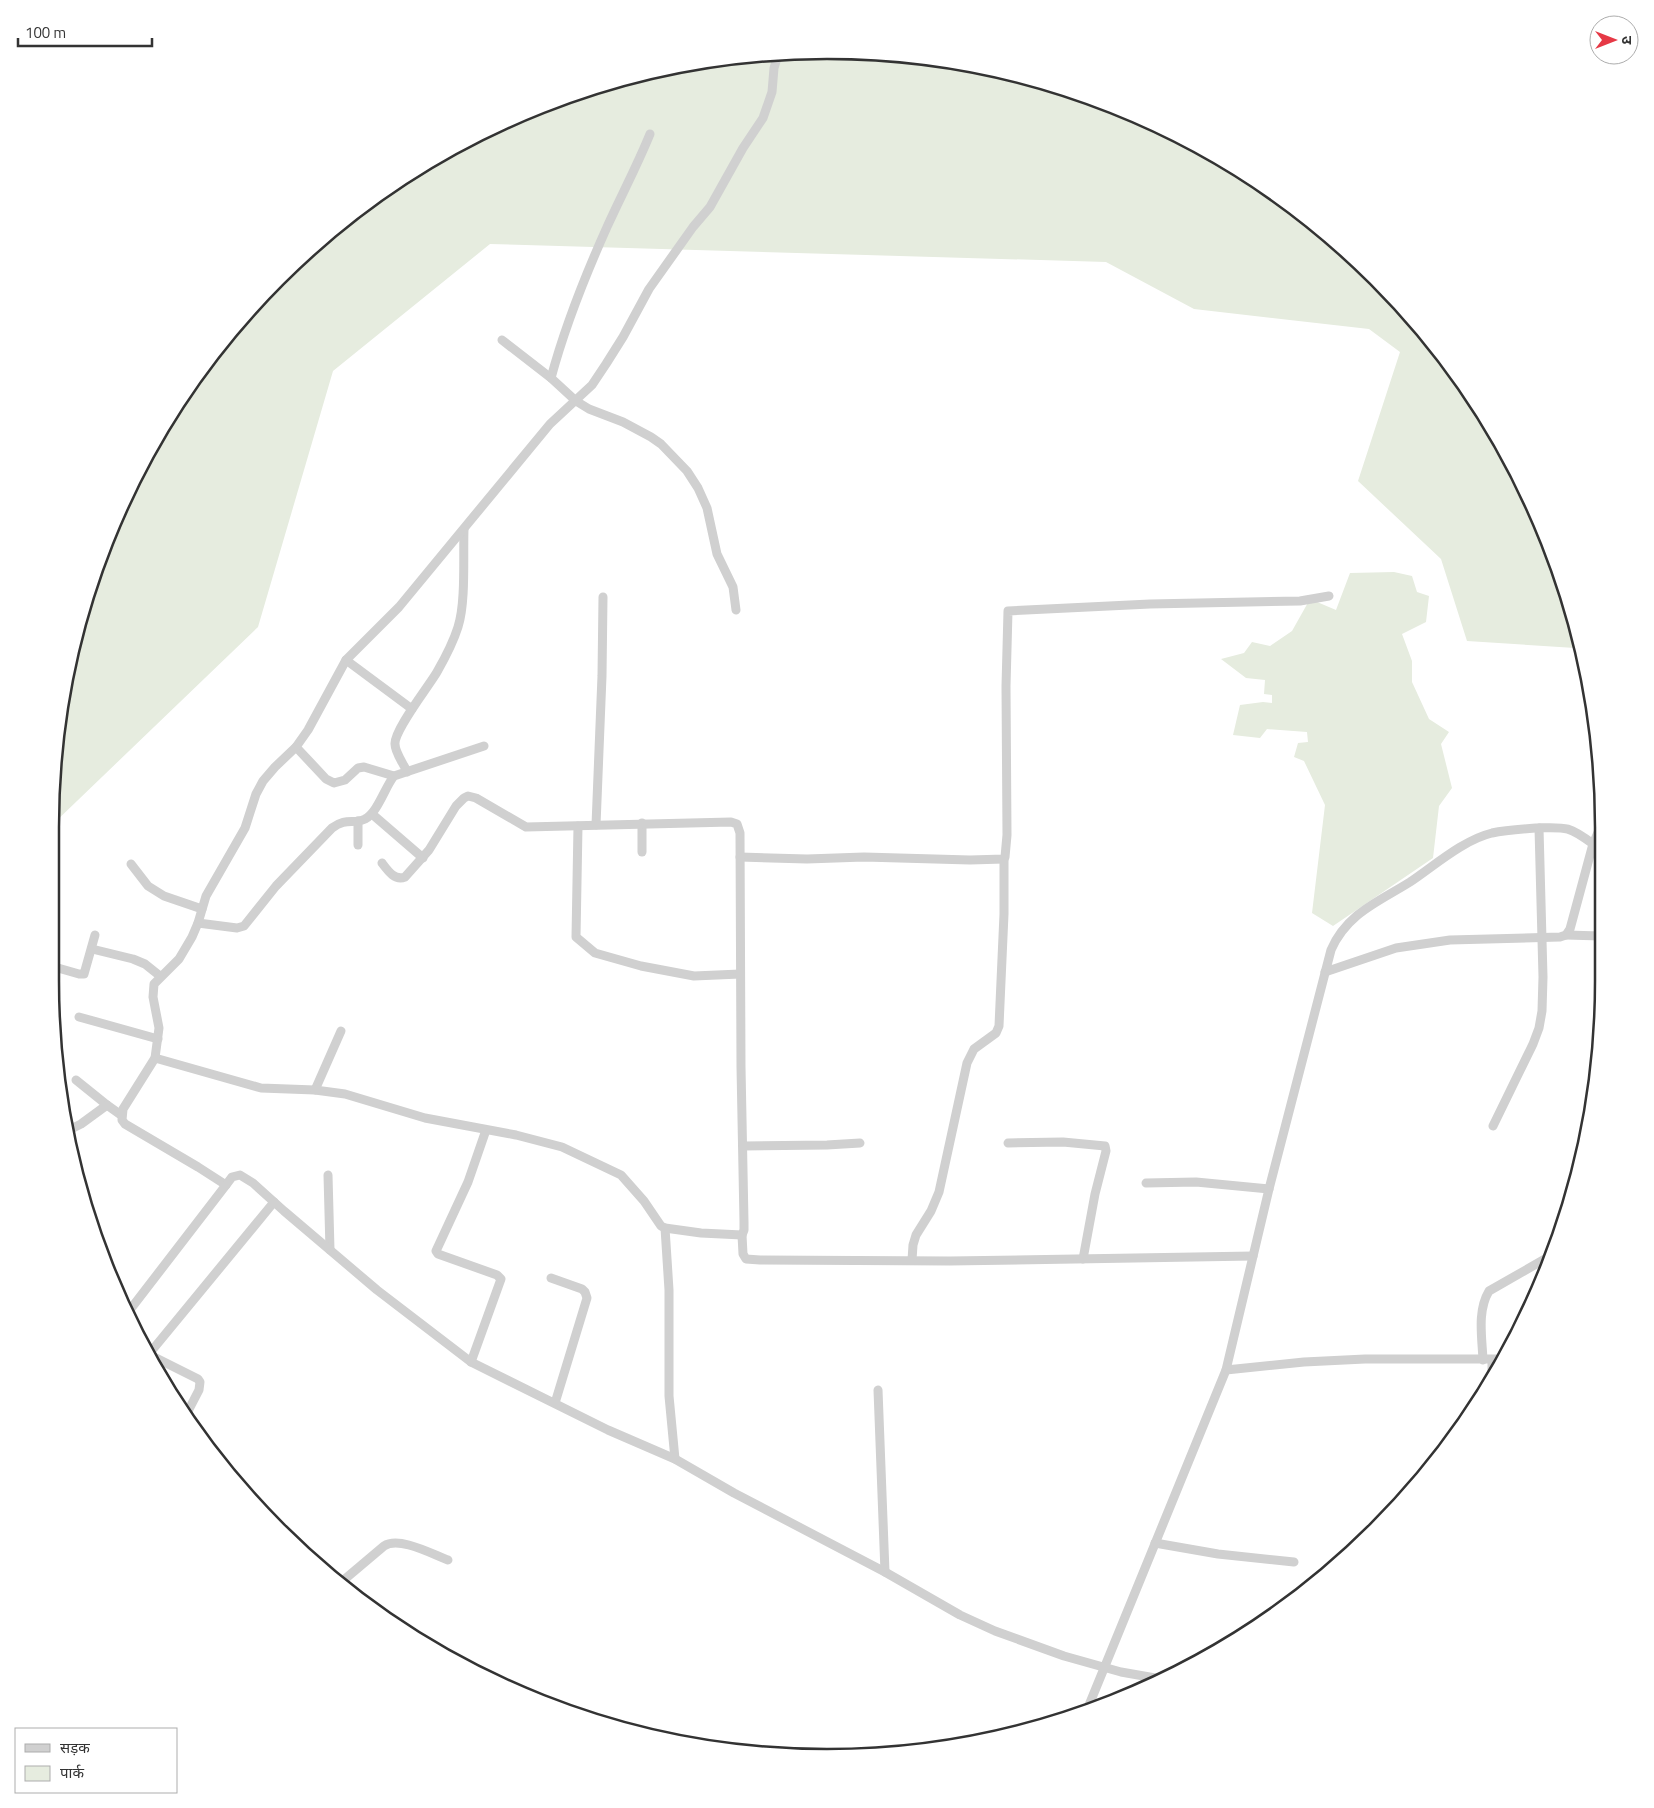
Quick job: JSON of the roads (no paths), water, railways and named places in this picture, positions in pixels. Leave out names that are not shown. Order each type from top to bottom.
[{"type":"street","points":[[226,1185],[198,1166],[125,1124],[122,1120],[123,1109],[155,1058],[159,1018],[153,990],[154,984],[179,959],[198,923],[210,888],[244,828],[256,794],[264,780],[296,747],[308,730],[346,660],[399,607],[550,424],[592,385],[623,337],[649,289],[693,227],[710,207],[743,148],[763,118],[772,92],[776,60]]},
{"type":"street","points":[[551,378],[563,335],[577,299],[607,226],[639,162],[650,134]]},
{"type":"street","points":[[502,340],[551,378],[576,401],[589,409],[623,422],[651,437],[661,444],[687,471],[698,488],[707,508],[717,554],[733,586],[736,610]]},
{"type":"street","points":[[407,772],[395,744],[397,734],[436,674],[458,628],[462,607],[464,529]]},
{"type":"street","points":[[912,1260],[916,1235],[931,1211],[938,1192],[967,1064],[974,1049],[996,1033],[1000,1026],[1004,859],[1007,835],[1006,678],[1008,611],[1150,604],[1300,601],[1328,596]]},
{"type":"street","points":[[596,825],[603,597]]},
{"type":"street","points":[[346,660],[412,709]]},
{"type":"street","points":[[296,747],[326,778],[334,783],[345,780],[358,768],[364,767],[394,776],[484,746]]},
{"type":"street","points":[[198,923],[237,928],[244,926],[276,886],[324,834],[346,820],[358,821],[372,814],[394,776]]},
{"type":"street","points":[[382,863],[395,877],[402,878],[408,874],[423,858],[456,806],[468,796],[476,798],[526,827],[642,823],[731,822],[737,824],[740,833],[744,1222],[742,1235],[746,1259],[859,1261],[1253,1256]]},
{"type":"street","points":[[372,814],[423,858]]},
{"type":"street","points":[[358,821],[358,845]]},
{"type":"street","points":[[642,823],[642,852]]},
{"type":"street","points":[[578,826],[576,937],[595,952],[641,966],[694,976],[740,974]]},
{"type":"street","points":[[1090,1702],[1226,1370],[1269,1189],[1325,972],[1336,938],[1361,912],[1381,897],[1408,883],[1447,856],[1484,836],[1540,828],[1571,829],[1593,844]]},
{"type":"street","points":[[1493,1126],[1525,1062],[1539,1028],[1542,1012],[1540,828]]},
{"type":"street","points":[[1566,935],[1570,929],[1595,839]]},
{"type":"street","points":[[740,857],[1004,859]]},
{"type":"street","points":[[130,864],[148,886],[164,896],[202,909]]},
{"type":"street","points":[[59,968],[84,974],[95,935]]},
{"type":"street","points":[[1325,972],[1396,948],[1450,940],[1542,938],[1566,935],[1595,936]]},
{"type":"street","points":[[92,949],[133,959],[145,964],[160,976]]},
{"type":"street","points":[[79,1017],[158,1039]]},
{"type":"street","points":[[315,1090],[341,1031]]},
{"type":"street","points":[[155,1058],[261,1088],[315,1090],[354,1096],[425,1118],[516,1135],[562,1147],[621,1174],[644,1201],[661,1226],[665,1228],[701,1233],[742,1235]]},
{"type":"street","points":[[76,1080],[121,1115]]},
{"type":"street","points":[[73,1128],[107,1106]]},
{"type":"street","points":[[471,1362],[501,1279],[497,1275],[440,1255],[436,1251],[468,1182],[486,1130]]},
{"type":"street","points":[[1008,1143],[1063,1142],[1105,1146],[1106,1152],[1095,1194],[1083,1259]]},
{"type":"street","points":[[743,1146],[860,1143]]},
{"type":"street","points":[[132,1307],[232,1177],[240,1175],[246,1177],[377,1290],[471,1362],[608,1430],[675,1459],[734,1493],[885,1572],[960,1615],[995,1631],[1064,1656],[1105,1668],[1151,1677]]},
{"type":"street","points":[[328,1175],[330,1250]]},
{"type":"street","points":[[1146,1183],[1196,1182],[1269,1189]]},
{"type":"street","points":[[153,1349],[274,1202]]},
{"type":"street","points":[[665,1228],[665,1247],[670,1290],[669,1396],[675,1459]]},
{"type":"street","points":[[1490,1369],[1482,1314],[1484,1299],[1489,1291],[1542,1261]]},
{"type":"street","points":[[551,1278],[582,1289],[587,1298],[555,1403]]},
{"type":"street","points":[[159,1359],[198,1379],[200,1382],[200,1390],[189,1409]]},
{"type":"street","points":[[1226,1370],[1304,1362],[1365,1359],[1495,1360]]},
{"type":"street","points":[[878,1390],[885,1572]]},
{"type":"street","points":[[345,1579],[384,1546],[392,1542],[403,1543],[448,1560]]},
{"type":"street","points":[[1155,1543],[1218,1554],[1294,1562]]}]
